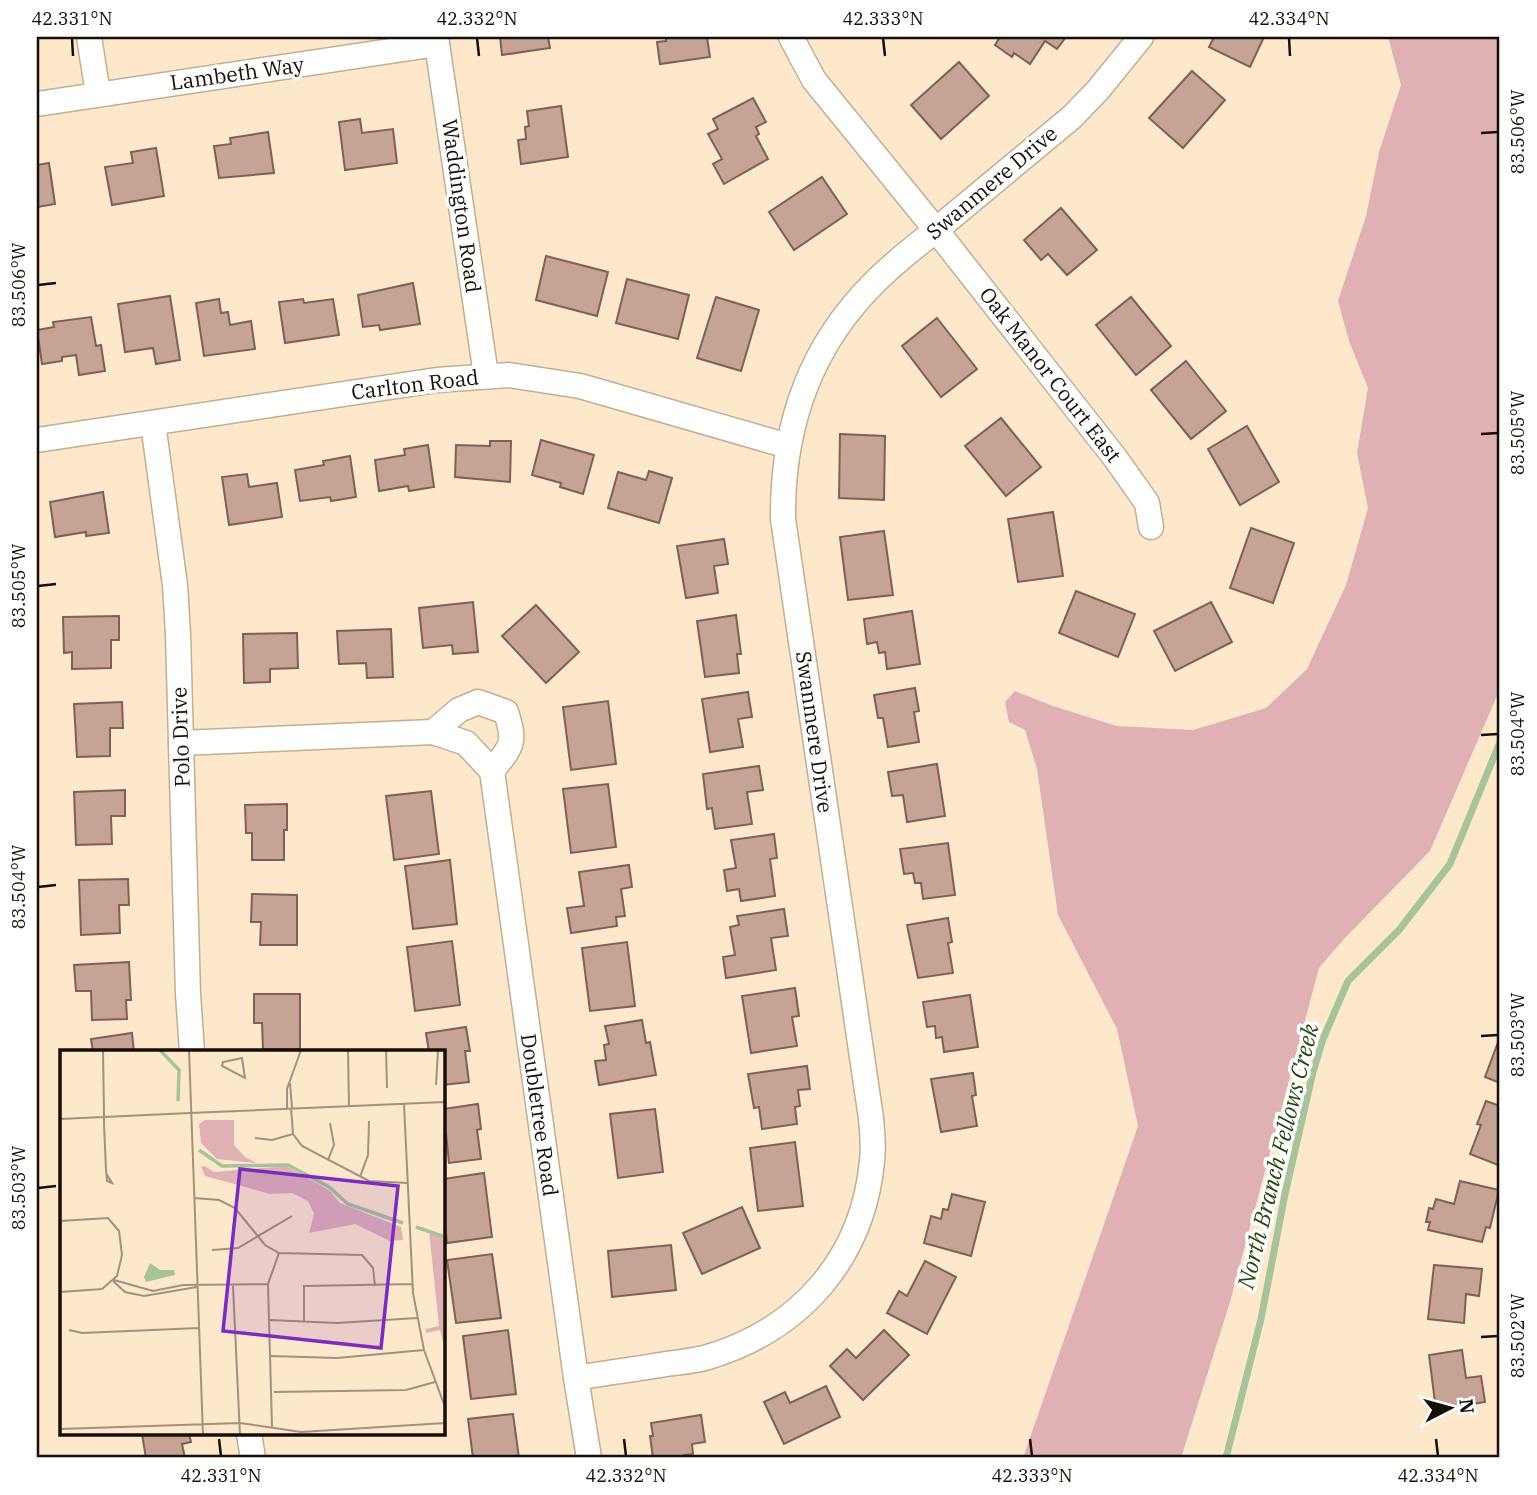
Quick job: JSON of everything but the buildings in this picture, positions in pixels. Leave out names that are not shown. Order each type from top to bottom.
[{"type":"street","points":[[89,37],[98,94]]},
{"type":"street","name":"Oak Manor Court East","points":[[791,37],[814,80],[1116,459],[1147,503],[1151,527]]},
{"type":"street","name":"Swanmere Drive","points":[[576,1378],[705,1358],[742,1345],[771,1330],[802,1306],[834,1270],[857,1228],[873,1158],[871,1118],[783,519],[783,482],[788,446],[806,380],[835,330],[872,284],[1072,117],[1141,37]]},
{"type":"street","name":"Lambeth Way","points":[[37,104],[437,40]]},
{"type":"street","name":"Waddington Road","points":[[437,40],[486,375]]},
{"type":"street","name":"Carlton Road","points":[[37,440],[423,382],[509,375],[580,386],[788,446]]},
{"type":"street","name":"Polo Drive","points":[[153,423],[175,585],[192,1050]]},
{"type":"street","points":[[181,743],[433,732],[466,743],[492,771],[508,752],[513,734],[506,712],[478,702],[459,710],[433,732]]},
{"type":"street","name":"Doubletree Road","points":[[492,771],[589,1458]]},
{"type":"street","points":[[249,1436],[253,1458]]},
{"type":"shaded area","points":[[1388,37],[1500,37],[1500,689],[1430,851],[1319,968],[1230,1302],[1181,1458],[1023,1458],[1138,1126],[1117,1029],[1058,915],[1037,769],[1025,730],[1009,722],[1005,702],[1015,691],[1117,726],[1193,730],[1266,708],[1307,669],[1346,585],[1368,508],[1357,453],[1368,388],[1349,341],[1338,301],[1366,216],[1379,152],[1401,85]]},
{"type":"waterway","name":"North Branch Fellows Creek","points":[[1226,1458],[1261,1319],[1285,1194],[1323,1039],[1348,981],[1399,930],[1450,864],[1500,742]]}]
